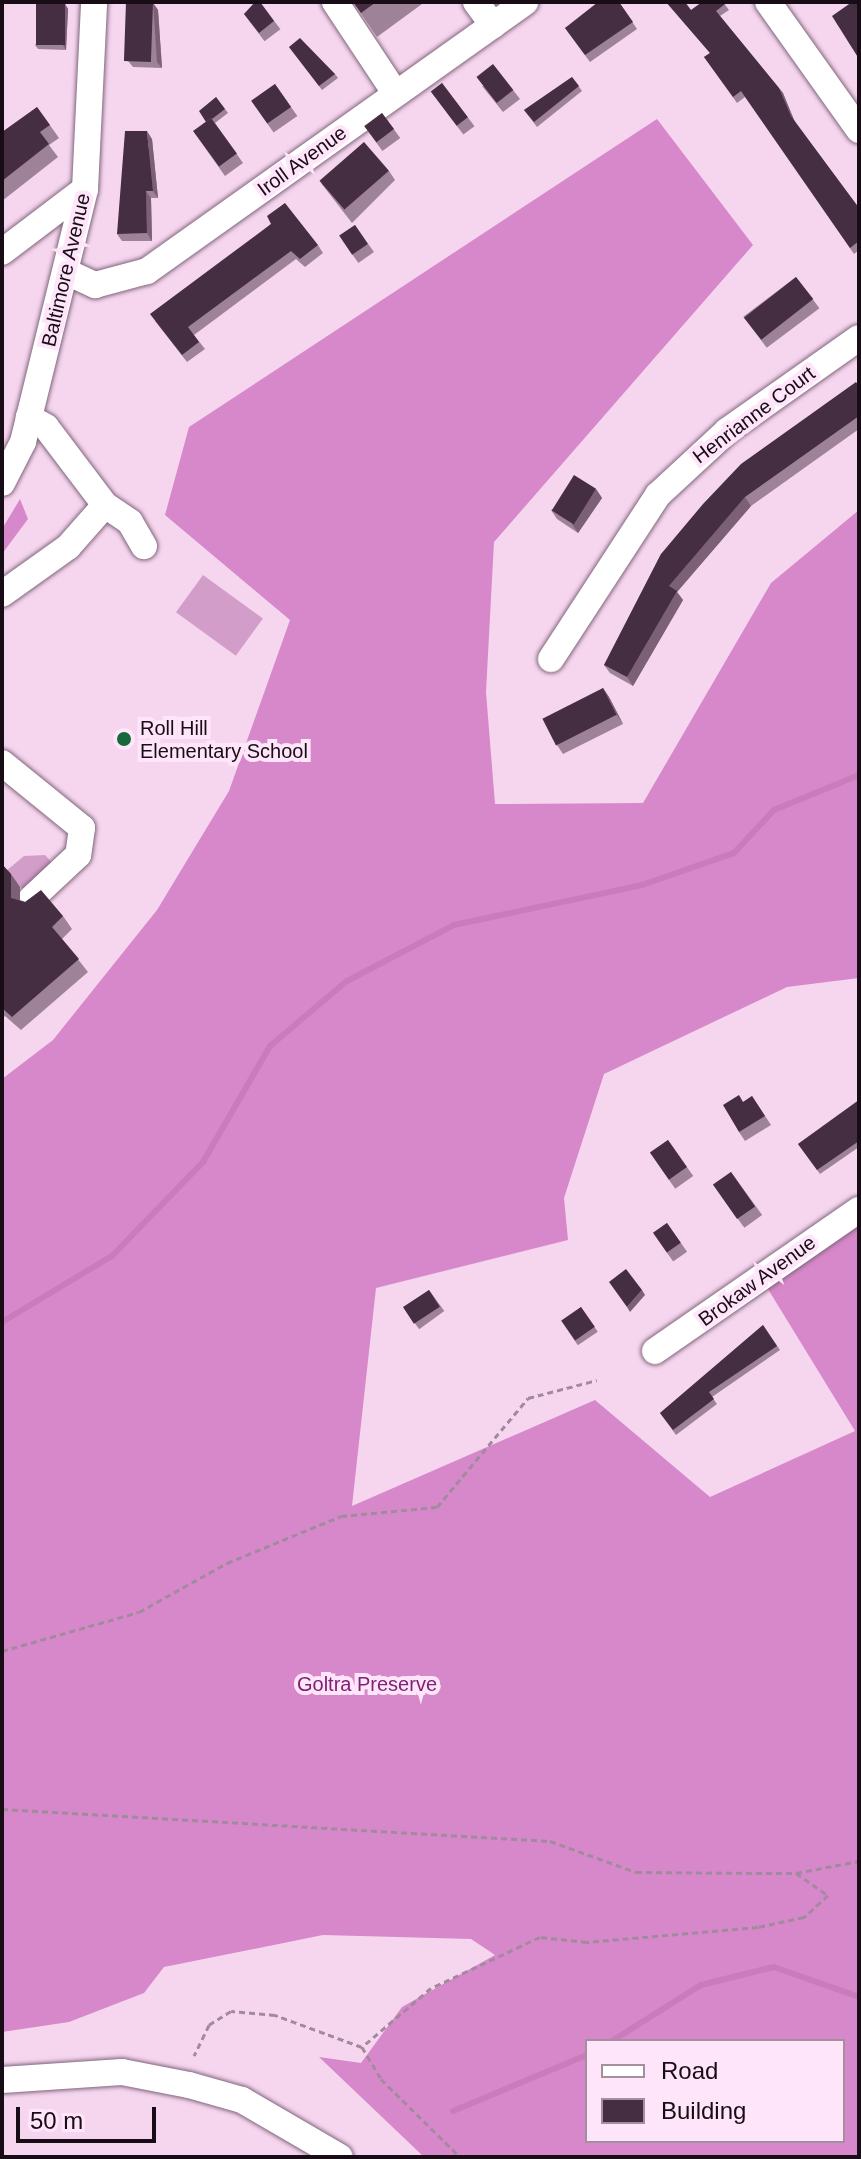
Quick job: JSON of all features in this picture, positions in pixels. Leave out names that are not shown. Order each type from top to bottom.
[{"type":"street","name":"Baltimore Avenue","points":[[2,483],[29,417],[69,273],[85,189],[94,2]]},
{"type":"street","points":[[335,2],[396,94]]},
{"type":"street","points":[[476,2],[493,25]]},
{"type":"street","name":"Iroll Avenue","points":[[69,273],[95,285],[147,271],[525,2]]},
{"type":"street","points":[[768,2],[859,130]]},
{"type":"street","points":[[2,252],[85,189]]},
{"type":"street","name":"Henrianne Court","points":[[551,659],[658,495],[727,431],[859,338]]},
{"type":"street","points":[[29,417],[46,427],[105,505],[130,522],[144,546]]},
{"type":"street","points":[[2,594],[68,547],[105,505]]},
{"type":"street","points":[[2,763],[82,828],[78,855],[31,899]]},
{"type":"street","name":"Brokaw Avenue","points":[[655,1351],[859,1210]]},
{"type":"street","points":[[2,2080],[122,2072],[189,2085],[242,2100],[340,2157]]},
{"type":"path","points":[[2,1651],[139,1612],[227,1563],[341,1516],[437,1507],[528,1398],[597,1380]]},
{"type":"path","points":[[2,1809],[550,1841],[636,1872],[796,1873],[859,1861]]},
{"type":"path","points":[[362,2047],[431,1988],[540,1937],[587,1942],[804,1917],[828,1895],[796,1873]]},
{"type":"path","points":[[194,2056],[209,2025],[248,2010],[362,2047],[381,2079],[460,2157]]},
{"type":"shaded area","points":[[203,575],[263,618],[236,656],[176,612]]},
{"type":"shaded area","points":[[45,855],[54,865],[26,893],[6,871],[24,856]]},
{"type":"green space","name":"Goltra Preserve","points":[[657,119],[753,245],[494,542],[486,692],[495,804],[643,803],[771,583],[859,510],[859,978],[787,987],[604,1074],[564,1198],[568,1240],[376,1288],[352,1506],[595,1400],[710,1497],[855,1431],[763,1281],[859,1210],[859,2157],[424,2157],[319,2057],[361,2063],[402,2007],[495,1955],[471,1939],[323,1935],[164,1967],[144,1993],[69,2022],[2,2032],[2,1079],[53,1040],[157,910],[229,791],[290,620],[165,515],[189,427]]},
{"type":"green space","points":[[20,499],[28,519],[2,554],[2,529]]},
{"type":"building","points":[[126,2],[153,3],[151,62],[124,61]]},
{"type":"building","points":[[255,2],[260,2],[274,21],[259,33],[244,14]]},
{"type":"building","points":[[353,2],[376,2],[361,13]]},
{"type":"building","points":[[598,2],[619,2],[633,22],[585,55],[565,28]]},
{"type":"building","points":[[666,2],[685,2],[691,10],[702,2],[725,4],[716,11],[779,88],[791,116],[859,208],[859,241],[850,248],[741,91],[733,97],[704,57],[710,53]]},
{"type":"building","points":[[852,2],[859,2],[859,59],[832,16]]},
{"type":"building","points":[[36,4],[65,4],[65,45],[36,45]]},
{"type":"building","points":[[300,38],[335,74],[319,86],[289,47]]},
{"type":"building","points":[[493,64],[513,90],[497,103],[476,77]]},
{"type":"building","points":[[572,77],[579,86],[534,122],[524,110]]},
{"type":"building","points":[[442,83],[468,117],[457,126],[431,91]]},
{"type":"building","points":[[275,84],[291,107],[267,124],[251,101]]},
{"type":"building","points":[[216,97],[225,109],[206,122],[199,111]]},
{"type":"building","points":[[37,107],[50,125],[40,132],[49,144],[2,181],[2,132]]},
{"type":"building","points":[[382,113],[394,129],[376,142],[364,126]]},
{"type":"building","points":[[211,118],[237,154],[219,167],[193,131]]},
{"type":"building","points":[[125,131],[147,131],[153,191],[146,191],[147,233],[117,234]]},
{"type":"building","points":[[364,142],[389,171],[344,209],[319,181]]},
{"type":"building","points":[[285,203],[318,245],[300,259],[291,251],[188,327],[199,342],[182,355],[150,314],[271,224],[267,216]]},
{"type":"building","points":[[355,225],[368,244],[352,255],[339,236]]},
{"type":"building","points":[[796,277],[813,299],[761,340],[744,318]]},
{"type":"building","points":[[856,382],[859,386],[859,416],[745,497],[669,586],[677,591],[627,677],[604,665],[661,554],[703,504],[741,464]]},
{"type":"building","points":[[574,475],[596,489],[574,524],[552,511]]},
{"type":"building","points":[[603,688],[617,715],[556,746],[542,719]]},
{"type":"building","points":[[2,864],[11,874],[11,898],[25,902],[41,890],[63,916],[52,927],[79,959],[12,1017],[2,1008]]},
{"type":"building","points":[[739,1095],[743,1102],[752,1096],[765,1116],[739,1132],[723,1105]]},
{"type":"building","points":[[859,1100],[859,1141],[817,1170],[798,1144]]},
{"type":"building","points":[[668,1140],[687,1167],[669,1180],[650,1153]]},
{"type":"building","points":[[731,1172],[755,1206],[737,1219],[713,1185]]},
{"type":"building","points":[[667,1223],[681,1243],[667,1252],[653,1233]]},
{"type":"building","points":[[626,1269],[642,1290],[627,1307],[609,1282]]},
{"type":"building","points":[[429,1290],[440,1307],[414,1324],[403,1307]]},
{"type":"building","points":[[581,1307],[595,1327],[575,1340],[561,1321]]},
{"type":"building","points":[[763,1325],[777,1346],[709,1392],[714,1399],[673,1430],[660,1413]]},
{"type":"waterway","points":[[2,1322],[112,1256],[203,1162],[270,1046],[347,981],[454,925],[642,885],[734,853],[774,810],[859,775]]},
{"type":"waterway","points":[[615,2039],[701,1985],[774,1967],[859,1997]]},
{"type":"waterway","points":[[453,2111],[585,2056]]},
{"type":"place","name":"Roll Hill Elementary School","points":[[124,739]]}]
